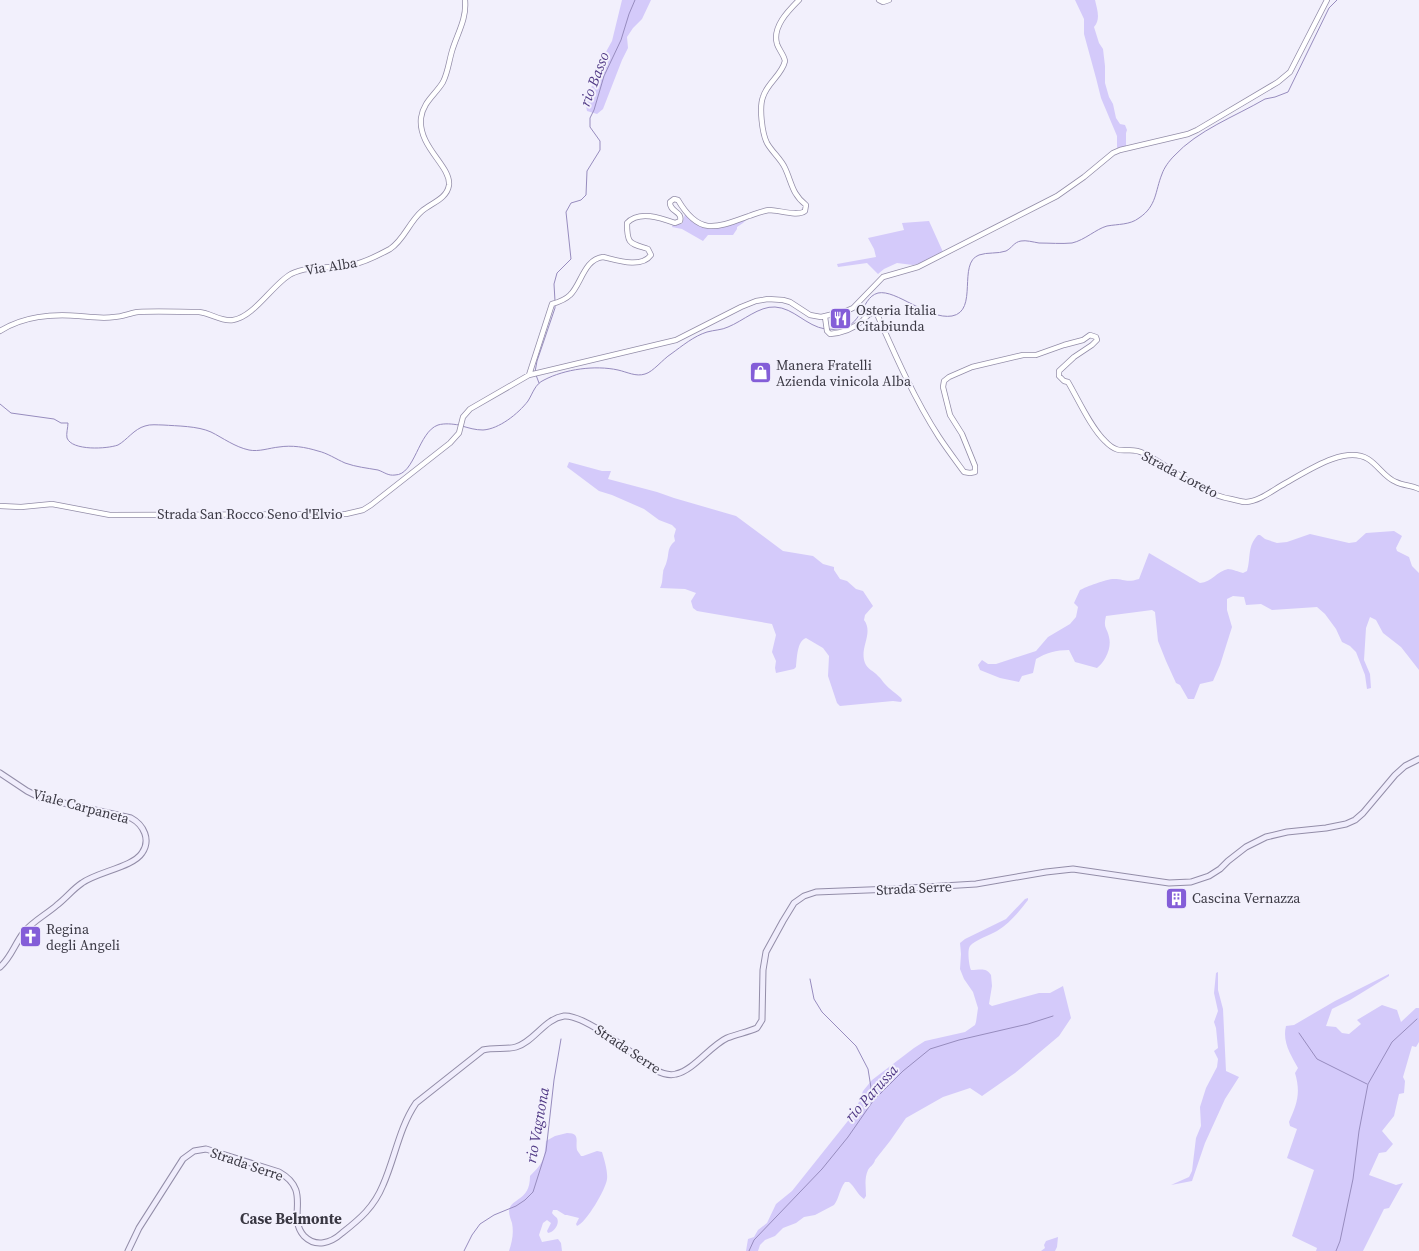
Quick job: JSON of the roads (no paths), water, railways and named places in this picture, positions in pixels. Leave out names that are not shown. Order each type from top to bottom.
[{"type":"main road","name":"Strada Serre","points":[[128,1251],[139,1228],[183,1159],[194,1151],[202,1149],[214,1151],[279,1172],[287,1177],[296,1190],[298,1221],[300,1229],[304,1235],[309,1240],[316,1243],[331,1241],[364,1216],[383,1186],[408,1114],[416,1103],[483,1050],[516,1047],[528,1041],[545,1024],[565,1016],[578,1018],[593,1026],[655,1070],[664,1074],[676,1075],[687,1069],[716,1045],[728,1038],[757,1028],[762,1020],[763,970],[766,952],[794,903],[804,896],[816,892],[976,884],[1072,869],[1169,883],[1191,882],[1209,876],[1220,869],[1246,847],[1266,837],[1287,832],[1326,828],[1346,824],[1355,820],[1363,813],[1395,775],[1405,766],[1419,758]]},
{"type":"main road","name":"Viale Carpaneta","points":[[0,773],[27,791],[41,798],[131,818],[142,826],[147,840],[145,849],[141,856],[134,861],[83,882],[58,905],[27,929],[20,937],[5,963],[0,967]]},
{"type":"street","name":"Via Alba","points":[[0,331],[17,322],[36,316],[114,318],[137,312],[201,312],[224,320],[233,320],[255,307],[282,281],[292,274],[299,271],[312,269],[352,265],[391,248],[404,235],[409,225],[417,215],[425,208],[443,197],[449,186],[449,179],[440,163],[429,149],[424,137],[421,127],[421,117],[429,99],[443,82],[452,50],[464,18],[465,0]]},
{"type":"street","points":[[533,374],[552,304],[571,294],[592,262],[600,257],[629,263],[649,259],[651,255],[648,249],[634,246],[629,241],[627,223],[631,219],[649,216],[658,217],[675,223],[680,221],[680,214],[670,206],[672,200],[678,200],[686,213],[692,219],[702,225],[713,226],[730,223],[768,210],[799,214],[805,211],[806,205],[795,195],[784,166],[765,138],[761,106],[765,92],[784,68],[785,57],[778,46],[776,39],[778,30],[785,16],[800,0]]},
{"type":"street","points":[[881,1],[889,0]]},
{"type":"street","points":[[825,317],[853,308],[876,283],[883,278],[918,266],[1057,196],[1084,177],[1113,153],[1188,134],[1278,82],[1290,72],[1327,0]]},
{"type":"street","name":"Strada San Rocco Seno d'Elvio","points":[[0,506],[21,507],[52,504],[110,515],[346,514],[363,510],[450,443],[457,436],[462,420],[470,409],[533,374],[676,340],[756,301],[768,299],[782,300],[790,302],[815,317],[825,317]]},
{"type":"street","name":"Strada Loreto","points":[[825,317],[827,331],[830,334],[848,330],[858,324],[869,313],[874,312],[878,314],[897,359],[923,409],[939,437],[964,472],[975,472],[975,466],[962,434],[950,415],[943,387],[944,381],[949,377],[972,367],[1023,355],[1036,355],[1064,344],[1083,340],[1090,335],[1096,337],[1097,340],[1074,357],[1059,371],[1059,376],[1064,381],[1068,382],[1096,430],[1104,441],[1115,450],[1142,452],[1188,482],[1211,494],[1246,502],[1260,497],[1332,459],[1348,455],[1367,458],[1391,480],[1419,489]]},
{"type":"waterway","name":"rio Basso","points":[[555,301],[554,284],[557,273],[571,259],[566,212],[571,203],[581,200],[586,195],[587,171],[600,150],[600,141],[590,127],[590,118],[594,110],[604,76],[621,40],[635,0]]},
{"type":"waterway","points":[[828,329],[840,329],[855,321],[867,301],[878,293],[894,295],[933,314],[952,316],[960,312],[965,305],[969,267],[973,260],[979,255],[1006,251],[1021,241],[1039,243],[1072,243],[1081,240],[1103,227],[1128,223],[1135,220],[1149,208],[1155,198],[1164,169],[1170,160],[1184,147],[1217,124],[1265,99],[1288,92],[1329,8],[1337,0]]},
{"type":"waterway","name":"rio Basso","points":[[535,372],[555,304]]},
{"type":"waterway","points":[[462,426],[483,430],[502,424],[514,416],[524,406],[538,384],[561,373],[590,368],[618,370],[635,375],[648,373],[668,356],[697,336],[726,328],[757,311],[769,307],[788,310],[812,324],[825,329]]},
{"type":"waterway","name":"rio Basso","points":[[536,375],[539,383]]},
{"type":"waterway","points":[[0,404],[11,413],[54,419],[61,423],[68,423],[67,438],[70,442],[82,447],[98,448],[118,445],[141,427],[147,425],[187,427],[206,430],[244,449],[260,450],[284,446],[303,447],[325,453],[345,463],[378,470],[393,475],[402,473],[407,468],[431,429],[441,424],[459,425]]},
{"type":"waterway","points":[[810,979],[814,999],[822,1012],[856,1046],[868,1069],[873,1100]]},
{"type":"waterway","name":"rio Parussa","points":[[749,1251],[754,1240],[822,1169],[848,1137],[873,1101],[903,1071],[930,1049],[959,1040],[1028,1024],[1053,1016]]},
{"type":"waterway","points":[[1336,1251],[1340,1241],[1353,1179],[1359,1131],[1368,1084],[1392,1042],[1417,1019]]},
{"type":"waterway","points":[[1299,1033],[1317,1059],[1367,1084]]},
{"type":"waterway","name":"rio Vagnona","points":[[464,1251],[472,1235],[480,1224],[494,1215],[516,1206],[533,1192],[546,1151],[554,1080],[561,1039]]},
{"type":"place","name":"Osteria Italia Citabiunda","points":[[840,318]]},
{"type":"place","name":"Manera Fratelli Azienda vinicola Alba","points":[[760,373]]},
{"type":"place","name":"Cascina Vernazza","points":[[1176,898]]},
{"type":"place","name":"Regina degli Angeli","points":[[31,937]]},
{"type":"district","name":"Case Belmonte","points":[[291,1218]]}]
